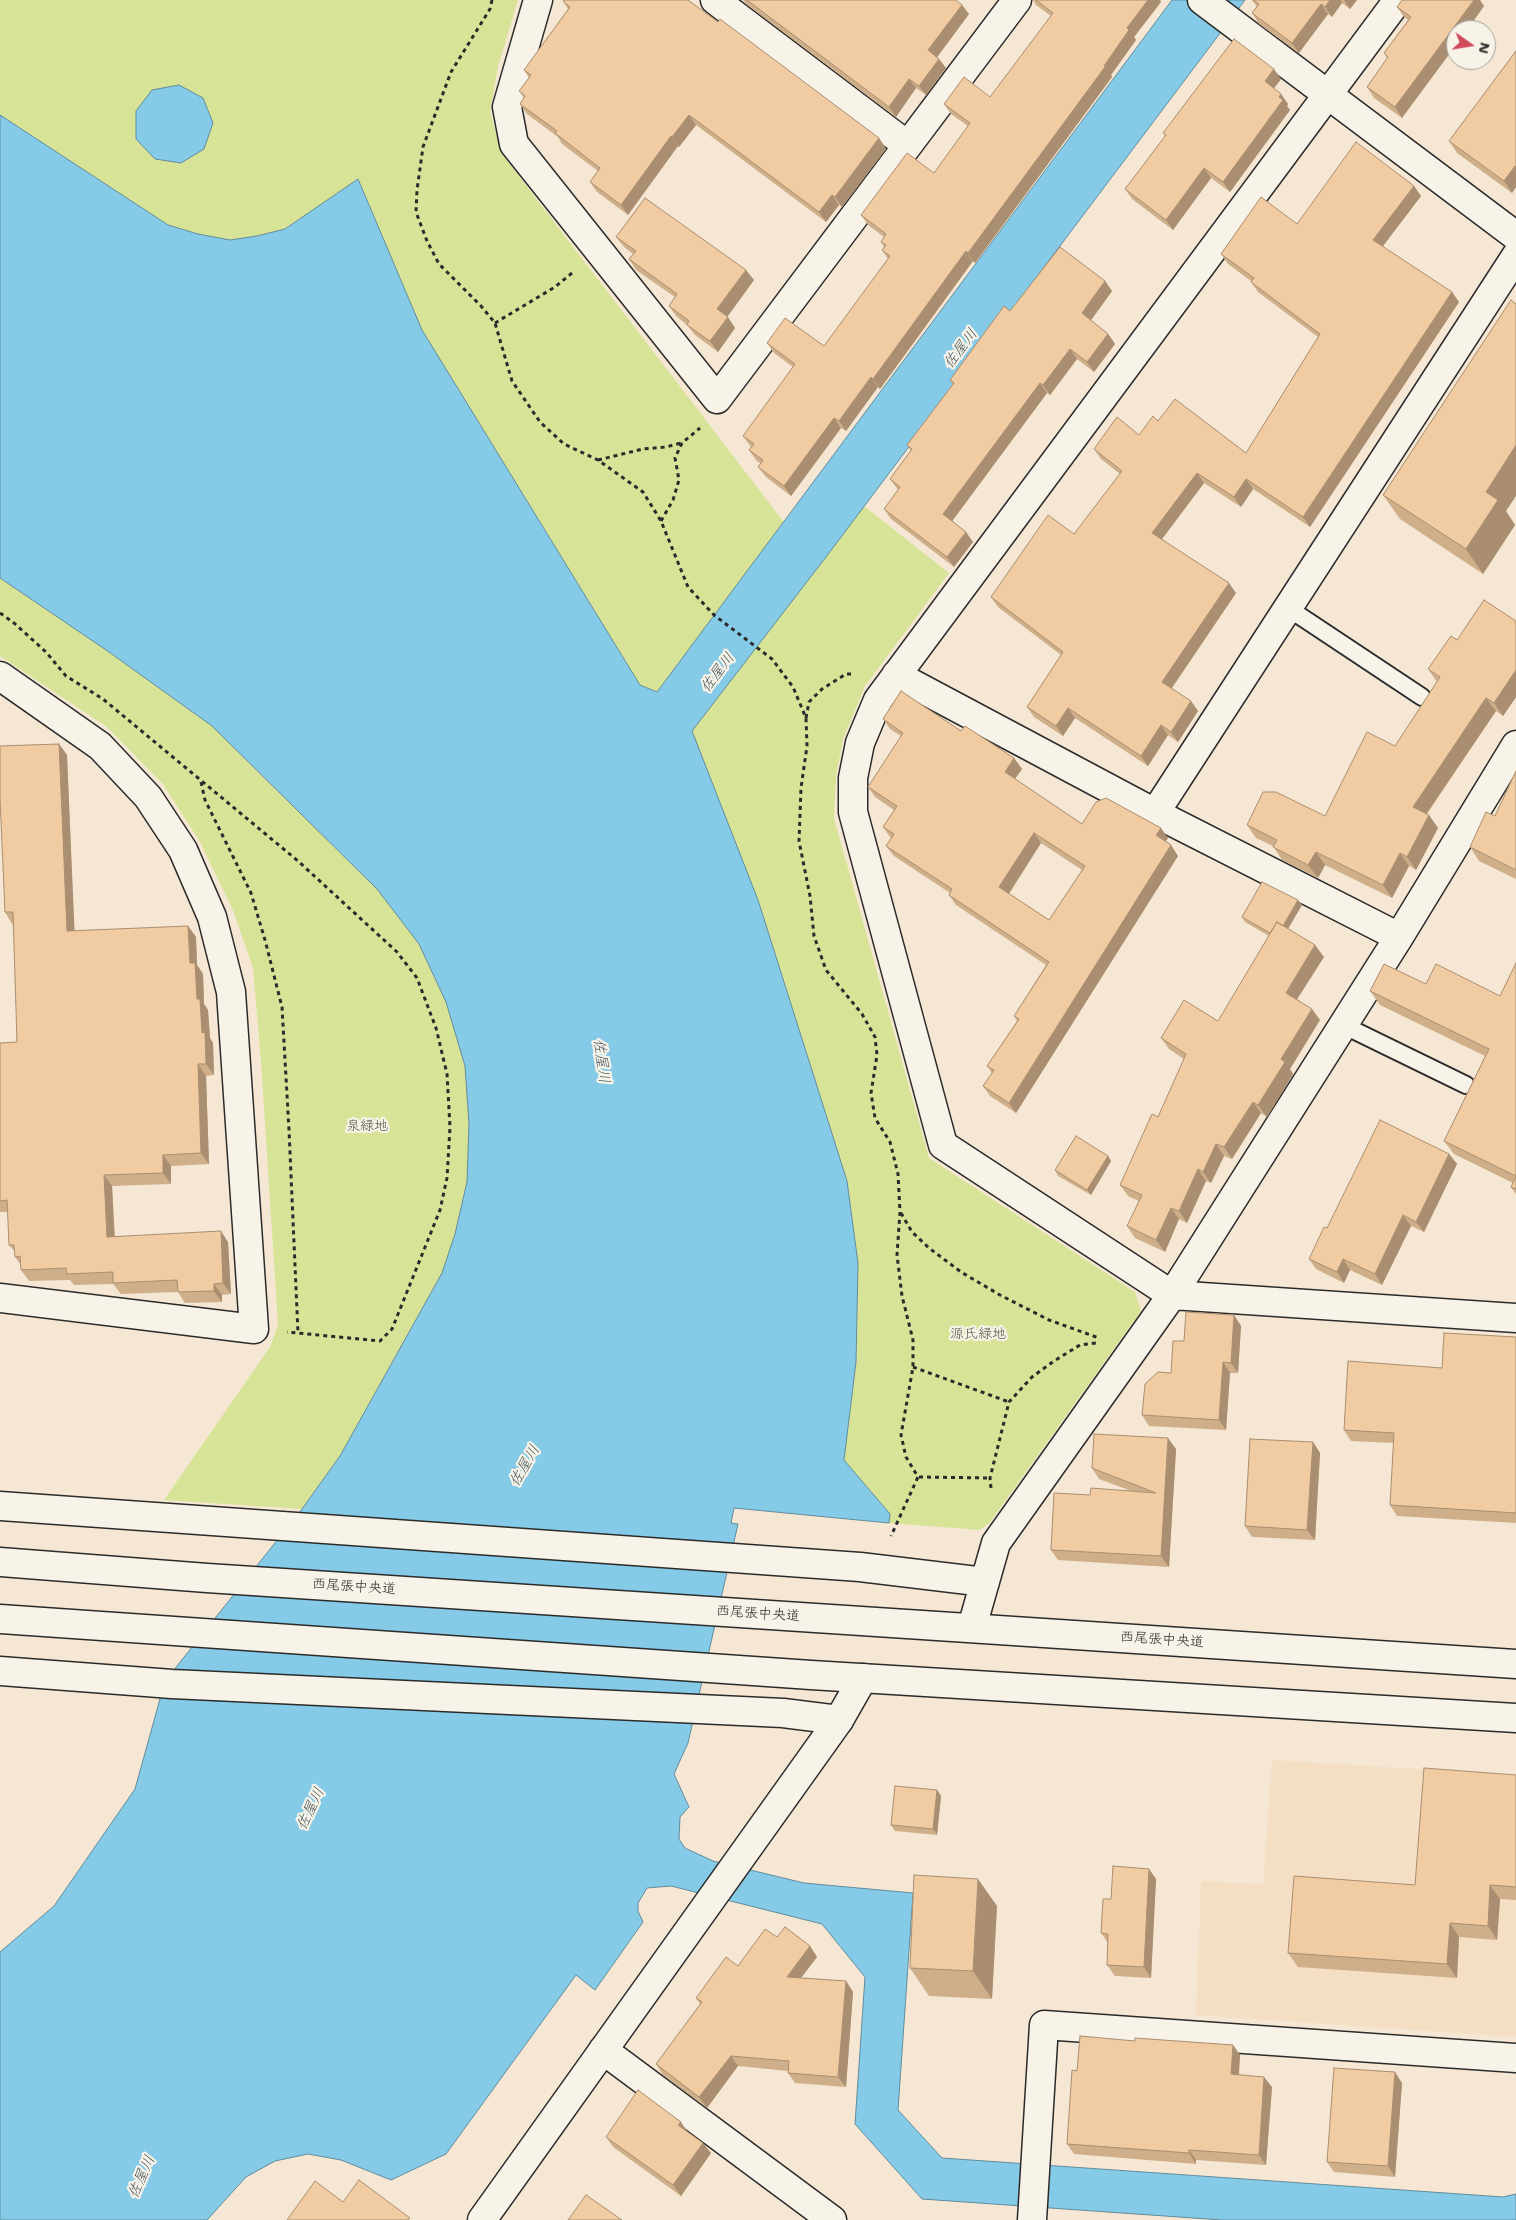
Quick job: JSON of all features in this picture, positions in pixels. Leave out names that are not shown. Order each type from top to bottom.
[{"type":"street","points":[[538,0],[507,108],[514,144],[717,399],[1017,0]]},
{"type":"street","points":[[715,0],[908,145]]},
{"type":"street","points":[[1202,0],[1516,236]]},
{"type":"street","points":[[1398,0],[878,700],[860,743],[853,778],[852,812],[943,1146],[1172,1295],[1516,1318]]},
{"type":"street","points":[[1156,813],[1516,256]]},
{"type":"street","points":[[0,676],[100,746],[148,797],[183,850],[212,917],[231,992],[254,1329],[0,1298]]},
{"type":"street","points":[[896,676],[1156,813],[1399,936]]},
{"type":"street","points":[[972,1627],[996,1543],[1172,1295],[1399,936],[1516,745]]},
{"type":"street","points":[[0,1506],[869,1568],[985,1582]]},
{"type":"street","name":"西尾張中央道","points":[[0,1562],[207,1578],[1516,1664]]},
{"type":"street","points":[[0,1619],[863,1678],[1516,1718]]},
{"type":"street","points":[[0,1670],[172,1684],[783,1713],[839,1720]]},
{"type":"street","points":[[482,2220],[839,1720],[863,1678]]},
{"type":"street","points":[[1032,2218],[1044,2025],[1516,2058]]},
{"type":"street","points":[[603,2050],[832,2220]]},
{"type":"lane","points":[[1288,608],[1422,697]]},
{"type":"lane","points":[[1343,1025],[1466,1085]]},
{"type":"path","points":[[492,0],[490,9],[451,72],[423,147],[416,212],[427,241],[439,264],[481,306],[495,323],[512,381],[540,422],[564,444],[598,460],[643,492],[661,520],[688,586],[714,615],[772,659],[793,687],[806,718]]},
{"type":"path","points":[[495,323],[556,287],[597,250]]},
{"type":"path","points":[[598,460],[643,449],[666,448],[682,443],[706,424],[717,399]]},
{"type":"path","points":[[661,520],[673,500],[679,480],[675,458],[682,443]]},
{"type":"path","points":[[0,613],[46,652],[66,676],[103,699],[298,861],[397,952],[417,978],[436,1028],[447,1074],[450,1127],[447,1178],[440,1210],[392,1329],[380,1341],[254,1329]]},
{"type":"path","points":[[896,676],[846,674],[822,689],[809,702],[806,718],[807,746],[801,788],[799,841],[810,896],[814,936],[826,970],[862,1014],[875,1037],[877,1055],[871,1092],[875,1118],[890,1142],[898,1174],[900,1212],[897,1254],[902,1296],[913,1340],[913,1367],[901,1435],[906,1457],[918,1478]]},
{"type":"path","points":[[900,1212],[912,1232],[960,1272],[1049,1320],[1107,1341],[1080,1345],[1067,1353],[1032,1377],[1009,1402],[990,1478],[998,1514],[1008,1528]]},
{"type":"path","points":[[913,1367],[1009,1402]]},
{"type":"path","points":[[918,1478],[990,1478]]},
{"type":"path","points":[[869,1568],[896,1524],[918,1478]]},
{"type":"shaded area","points":[[1272,1760],[1516,1775],[1516,2037],[1196,2015],[1201,1881],[1263,1884]]},
{"type":"green space","name":"源氏緑地","points":[[0,0],[518,0],[498,66],[490,112],[502,154],[783,521],[826,557],[864,506],[949,573],[865,686],[843,739],[836,777],[834,818],[929,1158],[1135,1292],[1141,1311],[990,1522],[980,1530],[889,1523],[890,1514],[844,1460],[856,1362],[858,1263],[847,1181],[758,900],[691,731],[657,692],[640,685],[422,330],[358,180],[285,229],[257,236],[230,240],[198,234],[168,225],[0,115]]},
{"type":"green space","name":"泉緑地","points":[[0,578],[109,652],[212,726],[377,889],[419,944],[446,1002],[465,1066],[469,1124],[467,1182],[455,1234],[442,1273],[340,1456],[302,1509],[164,1500],[270,1347],[278,1325],[253,968],[233,910],[200,842],[163,784],[107,727],[0,656]]},
{"type":"water","name":"佐屋川","points":[[1172,0],[1245,0],[826,557],[692,731],[758,900],[847,1181],[858,1263],[856,1362],[844,1460],[890,1514],[889,1523],[734,1508],[731,1523],[738,1524],[688,1743],[674,1774],[689,1807],[680,1817],[679,1839],[685,1848],[713,1861],[804,1883],[913,1893],[898,2110],[942,2158],[1503,2197],[1516,2194],[1516,2220],[1222,2220],[922,2199],[855,2124],[865,1977],[822,1924],[671,1886],[647,1888],[638,1903],[638,1911],[643,1922],[595,1990],[576,1975],[446,2154],[391,2180],[341,2160],[308,2154],[275,2161],[246,2177],[207,2220],[0,2220],[0,1952],[54,1906],[135,1789],[165,1681],[302,1509],[340,1456],[442,1273],[455,1234],[467,1182],[469,1124],[465,1066],[446,1002],[419,944],[377,889],[212,726],[109,652],[0,578],[0,115],[168,225],[198,234],[230,240],[285,229],[358,179],[422,330],[640,685],[657,692]]},
{"type":"water","points":[[179,85],[203,98],[213,123],[204,149],[181,163],[155,159],[136,139],[136,111],[152,90]]},
{"type":"building","points":[[564,0],[688,0],[718,22],[720,19],[879,138],[835,197],[832,195],[819,212],[689,115],[671,136],[621,205],[590,182],[600,168],[555,133],[557,131],[520,104],[525,96],[519,91],[531,75],[524,70],[570,7]]},
{"type":"building","points":[[747,0],[956,0],[962,5],[928,50],[939,59],[919,86],[909,79],[889,107]]},
{"type":"building","points":[[1036,0],[1148,0],[1127,28],[1129,30],[1105,67],[968,253],[966,251],[873,379],[871,377],[839,421],[834,418],[784,486],[758,467],[763,460],[749,450],[754,444],[743,436],[795,364],[767,343],[785,318],[824,346],[890,256],[882,250],[886,245],[881,242],[886,234],[861,215],[907,153],[934,173],[970,123],[944,104],[964,77],[990,97],[1053,13]]},
{"type":"building","points":[[1253,0],[1330,0],[1325,7],[1321,4],[1292,43],[1252,13],[1259,4]]},
{"type":"building","points":[[1402,0],[1474,0],[1459,20],[1446,20],[1446,38],[1395,107],[1367,87],[1388,57],[1384,53],[1411,17],[1397,7]]},
{"type":"building","points":[[1234,39],[1274,69],[1265,81],[1281,94],[1279,97],[1283,100],[1223,182],[1204,168],[1166,220],[1125,189],[1166,135],[1163,133]]},
{"type":"building","points":[[1516,51],[1516,167],[1504,181],[1449,141]]},
{"type":"building","points":[[1356,142],[1414,186],[1373,240],[1452,292],[1303,517],[1246,479],[1234,497],[1197,473],[1152,533],[1229,583],[1162,682],[1191,701],[1171,732],[1161,725],[1141,756],[1068,708],[1056,726],[1027,707],[1063,652],[991,597],[1048,515],[1074,534],[1122,471],[1094,449],[1117,417],[1139,435],[1153,416],[1158,421],[1175,399],[1246,453],[1320,334],[1251,282],[1254,278],[1221,254],[1261,197],[1297,224]]},
{"type":"building","points":[[645,198],[746,270],[717,309],[728,317],[710,341],[687,325],[689,321],[669,306],[677,294],[629,259],[636,251],[616,237]]},
{"type":"building","points":[[1060,247],[1105,281],[1082,313],[1108,334],[1087,362],[1070,349],[1043,385],[1040,383],[943,514],[966,532],[947,557],[884,509],[900,487],[890,479],[912,449],[907,445],[954,383],[950,380],[1004,306],[1010,311]]},
{"type":"building","points":[[1511,300],[1516,304],[1516,445],[1486,492],[1498,500],[1466,549],[1383,495]]},
{"type":"building","points":[[1484,600],[1516,621],[1516,670],[1494,703],[1486,698],[1413,807],[1429,815],[1407,857],[1400,853],[1383,885],[1316,852],[1308,865],[1273,847],[1277,840],[1247,825],[1263,792],[1276,792],[1325,816],[1367,732],[1395,746],[1440,677],[1428,669],[1451,636],[1457,640]]},
{"type":"building","points":[[901,691],[961,731],[965,726],[1014,758],[1005,772],[1082,824],[1096,802],[1106,798],[1161,828],[1156,835],[1171,845],[1009,1103],[983,1086],[994,1070],[987,1066],[1019,1019],[1014,1016],[1049,962],[949,895],[952,889],[886,846],[894,834],[883,827],[897,806],[868,787],[903,733],[883,719]],"holes":[[[1034,833],[1085,866],[1049,920],[999,887]]]},
{"type":"building","points":[[59,744],[67,931],[188,926],[190,963],[195,963],[197,999],[200,999],[202,1033],[205,1032],[206,1064],[198,1064],[201,1153],[163,1155],[163,1173],[104,1175],[107,1237],[221,1231],[223,1283],[214,1284],[214,1291],[178,1292],[177,1280],[113,1283],[113,1272],[67,1274],[66,1268],[21,1270],[20,1256],[15,1257],[14,1245],[9,1245],[7,1200],[0,1201],[0,1043],[17,1042],[13,912],[5,912],[0,798],[0,746]]},
{"type":"building","points":[[1516,771],[1516,870],[1470,847],[1486,812],[1495,816]]},
{"type":"building","points":[[1262,882],[1298,900],[1283,926],[1277,922],[1270,933],[1242,917]]},
{"type":"building","points":[[1277,922],[1315,945],[1286,993],[1312,1009],[1281,1059],[1285,1062],[1258,1105],[1253,1102],[1224,1147],[1216,1144],[1203,1172],[1198,1169],[1179,1211],[1171,1208],[1156,1240],[1127,1226],[1142,1195],[1120,1185],[1152,1114],[1158,1117],[1186,1054],[1161,1038],[1184,1000],[1218,1021]]},
{"type":"building","points":[[1516,963],[1516,1176],[1444,1141],[1489,1049],[1370,991],[1384,964],[1426,984],[1436,964],[1500,996]]},
{"type":"building","points":[[1380,1120],[1449,1154],[1416,1222],[1403,1215],[1375,1274],[1343,1259],[1337,1272],[1309,1259],[1324,1227],[1327,1228]]},
{"type":"building","points":[[1076,1136],[1108,1156],[1087,1190],[1055,1170]]},
{"type":"building","points":[[1516,1176],[1516,1189],[1511,1187]]},
{"type":"building","points":[[1186,1312],[1234,1315],[1231,1363],[1223,1362],[1219,1420],[1142,1415],[1145,1384],[1158,1372],[1171,1373],[1173,1341],[1184,1341]]},
{"type":"building","points":[[1444,1333],[1516,1337],[1516,1513],[1390,1505],[1394,1433],[1344,1430],[1348,1361],[1442,1368]]},
{"type":"building","points":[[1094,1434],[1168,1438],[1161,1556],[1051,1550],[1054,1493],[1090,1495],[1091,1488],[1156,1493],[1092,1468]]},
{"type":"building","points":[[1250,1439],[1313,1442],[1307,1530],[1245,1526]]},
{"type":"building","points":[[1424,1768],[1516,1775],[1516,1887],[1490,1885],[1488,1926],[1450,1923],[1447,1964],[1288,1953],[1294,1876],[1415,1885]]},
{"type":"building","points":[[895,1786],[937,1790],[933,1829],[891,1825]]},
{"type":"building","points":[[1113,1866],[1149,1869],[1144,1967],[1107,1965],[1108,1934],[1101,1933],[1103,1899],[1111,1899]]},
{"type":"building","points":[[914,1875],[978,1879],[973,1971],[910,1968]]},
{"type":"building","points":[[785,1927],[810,1946],[787,1977],[846,1981],[838,2077],[788,2073],[789,2061],[731,2056],[699,2097],[656,2064],[702,2002],[696,1998],[726,1957],[738,1966],[765,1929],[777,1937]]},
{"type":"building","points":[[1080,2036],[1135,2041],[1135,2038],[1233,2045],[1231,2074],[1264,2077],[1259,2155],[1189,2150],[1189,2153],[1067,2144],[1072,2070],[1077,2071]]},
{"type":"building","points":[[1334,2068],[1395,2072],[1388,2166],[1327,2162]]},
{"type":"building","points":[[638,2090],[681,2122],[678,2125],[703,2143],[673,2185],[606,2137]]},
{"type":"building","points":[[359,2180],[410,2218],[408,2220],[287,2220],[315,2181],[343,2202]]},
{"type":"building","points":[[586,2195],[622,2220],[568,2220]]}]
